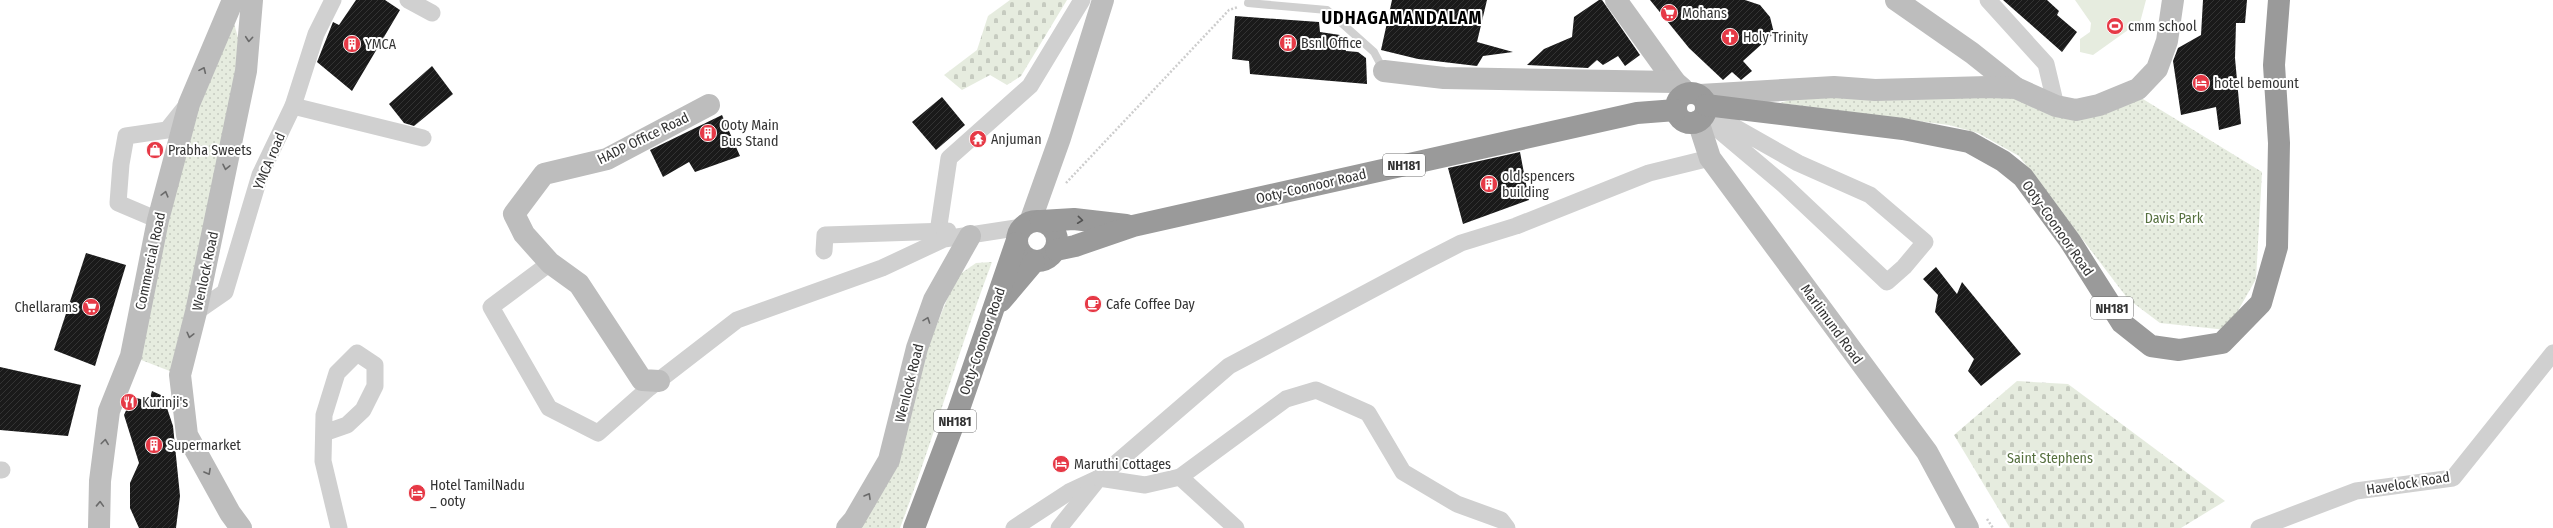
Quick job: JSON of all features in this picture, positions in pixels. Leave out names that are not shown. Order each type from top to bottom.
[{"type":"highway","name":"Ooty-Coonoor Road","points":[[1056,250],[1075,246],[1133,226],[1637,113],[1694,104],[1903,129],[1969,142],[2003,161],[2023,177],[2070,241],[2122,323],[2151,346],[2179,350],[2222,343],[2261,303],[2276,247],[2279,143],[2274,65],[2279,0]]},
{"type":"highway","name":"Ooty-Coonoor Road","points":[[914,528],[958,412],[992,313],[1027,228],[1074,220],[1133,226]]},
{"type":"highway","points":[[1034,262],[1024,258],[1027,228],[1052,227],[1057,236],[1056,250]]},
{"type":"highway","name":"NH181","points":[[992,313],[1034,262],[1048,260],[1056,250]]},
{"type":"street","name":"Commercial Road","points":[[99,528],[100,480],[109,411],[131,356],[158,220],[189,104],[233,0]]},
{"type":"street","name":"Wenlock Road","points":[[241,528],[230,513],[187,435],[180,375],[196,312],[246,71],[252,0]]},
{"type":"street","name":"YMCA road","points":[[196,312],[225,292],[260,175],[293,106],[316,34],[333,0]]},
{"type":"street","points":[[408,0],[432,13]]},
{"type":"street","points":[[938,232],[950,158],[1030,86],[1082,0]]},
{"type":"street","points":[[550,263],[491,308],[550,408],[598,433],[659,381],[737,320],[882,268],[944,238],[1027,228],[1060,138],[1103,0]]},
{"type":"street","name":"Marlimund Road","points":[[1616,0],[1694,104],[1710,158],[1927,452],[1968,528]]},
{"type":"street","points":[[1896,0],[1972,53],[2016,88],[2056,106],[2076,110],[2098,104],[2138,89],[2156,69],[2167,41],[2173,0]]},
{"type":"street","points":[[1988,0],[2046,64],[2056,106]]},
{"type":"street","points":[[1384,71],[1694,104],[1834,87],[1875,90],[1957,86],[2016,88]]},
{"type":"street","points":[[158,220],[118,203],[121,164],[126,136],[167,130],[189,104]]},
{"type":"street","points":[[1694,104],[1798,163],[1870,195],[1925,242],[1904,267],[1887,282],[1784,185],[1694,104]]},
{"type":"street","name":"HADP Office Road","points":[[659,381],[642,380],[579,284],[550,263],[524,234],[514,214],[544,174],[607,159],[709,105]]},
{"type":"street","points":[[293,106],[423,138]]},
{"type":"street","points":[[1059,528],[1064,518],[1099,478],[1229,366],[1461,243],[1516,226],[1649,173],[1710,158]]},
{"type":"street","points":[[824,251],[825,235],[948,231],[970,236]]},
{"type":"street","name":"Wenlock Road","points":[[847,528],[854,520],[889,460],[917,348],[934,300],[970,236]]},
{"type":"street","name":"Havelock Road","points":[[2259,528],[2356,491],[2454,478],[2553,353]]},
{"type":"street","points":[[1014,528],[1069,492],[1099,478],[1145,485],[1180,477],[1286,400],[1316,390],[1368,413],[1403,472],[1457,504],[1501,520],[1507,528]]},
{"type":"street","points":[[324,434],[323,461],[339,528]]},
{"type":"street","points":[[1180,477],[1236,528]]},
{"type":"lane","points":[[1248,3],[1327,10],[1374,52],[1384,71]]},
{"type":"path","points":[[1064,185],[1229,10]]},
{"type":"green space","points":[[1010,0],[1067,0],[1021,76],[1007,85],[990,75],[962,90],[944,75],[977,50],[988,16]]},
{"type":"green space","name":"cmm school","points":[[2075,0],[2146,0],[2138,30],[2128,30],[2093,55],[2080,52],[2080,39],[2090,32],[2091,23]]},
{"type":"green space","points":[[230,9],[242,52],[180,375],[131,356],[158,220]]},
{"type":"green space","name":"Davis Park","points":[[2013,94],[2043,111],[2138,96],[2262,172],[2256,279],[2227,330],[2160,323],[2128,299],[2019,156],[1978,133],[1949,125],[1780,103],[1796,98]]},
{"type":"green space","points":[[992,262],[900,528],[855,528],[956,277],[976,263]]},
{"type":"green space","name":"Saint Stephens","points":[[2017,381],[2068,384],[2225,501],[2181,528],[2010,528],[1954,435]]},
{"type":"building","name":"YMCA","points":[[356,0],[385,0],[400,10],[352,91],[317,62],[333,22],[339,25]]},
{"type":"building","points":[[1392,0],[1487,0],[1477,42],[1513,52],[1483,56],[1477,66],[1418,59],[1381,50]]},
{"type":"building","points":[[1599,0],[1602,0],[1640,55],[1625,66],[1618,56],[1603,65],[1597,60],[1588,68],[1527,65],[1544,49],[1572,37],[1574,17]]},
{"type":"building","points":[[1650,0],[1745,0],[1760,5],[1770,17],[1774,33],[1743,61],[1752,71],[1741,80],[1732,72],[1723,80],[1689,48]]},
{"type":"building","points":[[2003,0],[2047,0],[2059,11],[2057,15],[2077,32],[2062,52]]},
{"type":"building","points":[[2203,0],[2247,0],[2245,23],[2236,23],[2235,58],[2241,124],[2219,130],[2216,107],[2181,115],[2173,61],[2178,48],[2201,35]]},
{"type":"building","name":"Bsnl Office","points":[[1235,16],[1319,22],[1320,32],[1340,35],[1346,51],[1358,52],[1366,58],[1367,84],[1250,74],[1249,61],[1232,59]]},
{"type":"building","points":[[432,66],[453,94],[414,126],[404,123],[389,104]]},
{"type":"building","points":[[942,97],[965,125],[936,150],[912,122]]},
{"type":"building","name":"Ooty Main Bus Stand","points":[[722,115],[740,156],[695,172],[689,162],[663,177],[650,150]]},
{"type":"building","name":"old spencers building","points":[[1520,152],[1529,200],[1463,224],[1448,168]]},
{"type":"building","name":"Chellarams","points":[[86,253],[126,265],[95,366],[54,350]]},
{"type":"building","points":[[1936,267],[1957,294],[1962,282],[2021,354],[1981,386],[1968,371],[1974,359],[1935,312],[1938,295],[1923,279]]},
{"type":"building","points":[[0,367],[81,385],[68,436],[0,430]]},
{"type":"building","name":"Supermarket","points":[[152,391],[163,396],[173,426],[180,496],[176,528],[139,528],[130,508],[130,483],[139,463],[124,415],[132,397],[149,401]]},
{"type":"place","name":"Mohans","points":[[1669,13]]},
{"type":"place","name":"cmm school","points":[[2115,26]]},
{"type":"place","name":"Holy Trinity","points":[[1730,37]]},
{"type":"place","name":"Bsnl Office","points":[[1288,43]]},
{"type":"place","name":"YMCA","points":[[352,44]]},
{"type":"place","name":"hotel bemount","points":[[2201,83]]},
{"type":"place","name":"Ooty Main Bus Stand","points":[[708,133]]},
{"type":"place","name":"Anjuman","points":[[978,139]]},
{"type":"place","name":"Prabha Sweets","points":[[155,150]]},
{"type":"place","name":"old spencers building","points":[[1489,184]]},
{"type":"place","name":"Cafe Coffee Day","points":[[1093,304]]},
{"type":"place","name":"Chellarams","points":[[91,307]]},
{"type":"place","name":"Kurinji's","points":[[129,402]]},
{"type":"place","name":"Supermarket","points":[[154,445]]},
{"type":"place","name":"Maruthi Cottages","points":[[1061,464]]},
{"type":"place","name":"Hotel TamilNadu _ ooty","points":[[417,493]]},
{"type":"district","name":"UDHAGAMANDALAM","points":[[1402,18]]}]
